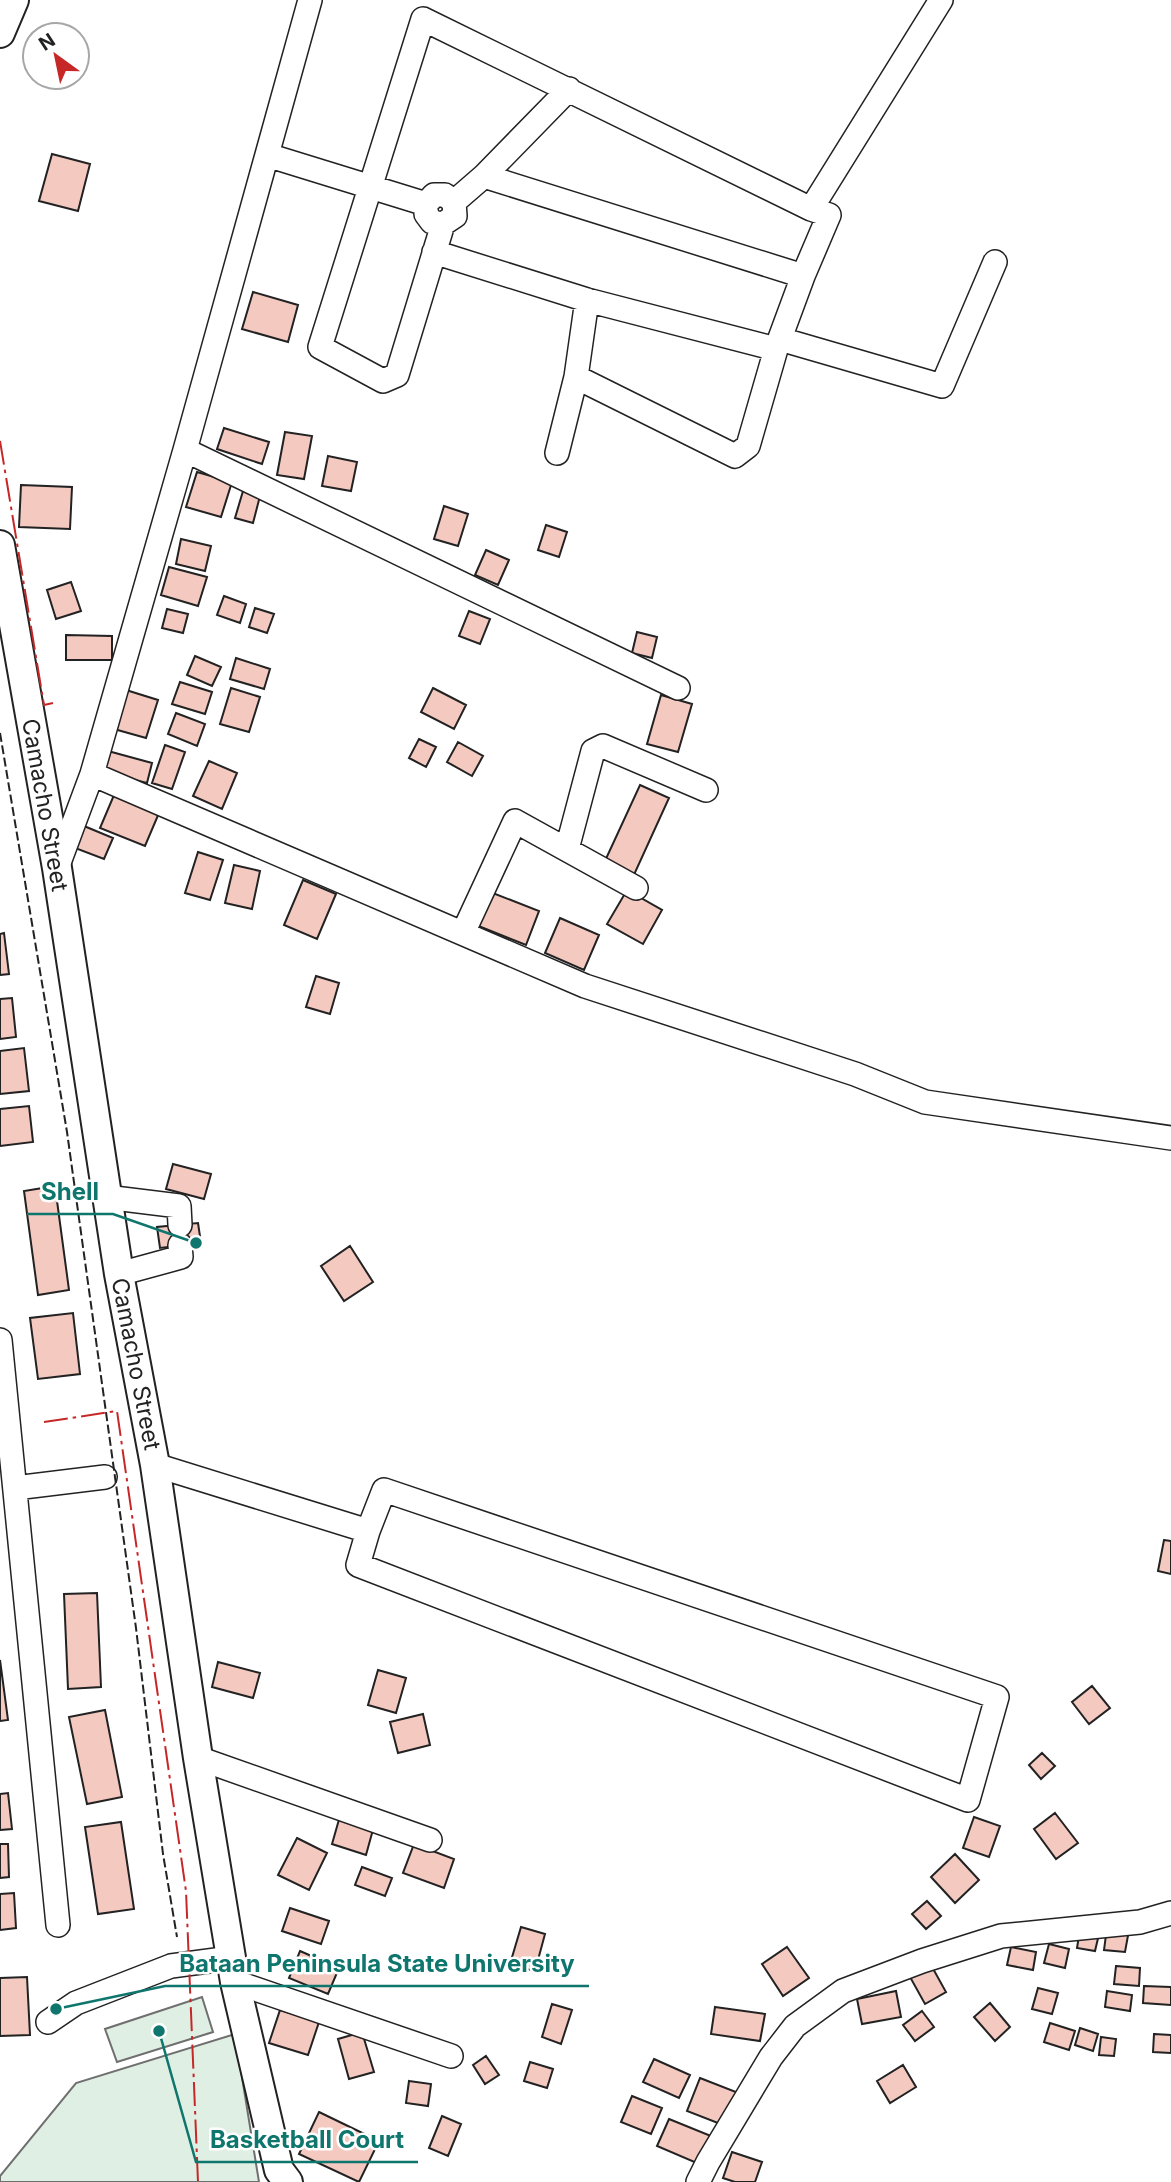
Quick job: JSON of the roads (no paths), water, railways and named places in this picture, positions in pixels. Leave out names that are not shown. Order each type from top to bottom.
[{"type":"main road","points":[[0,6],[6,0]]},
{"type":"main road","points":[[0,33],[14,0]]},
{"type":"main road","name":"Camacho Street","points":[[0,545],[57,868],[106,1197],[155,1465],[198,1758],[233,1970],[281,2179]]},
{"type":"street","points":[[57,868],[92,774],[310,0]]},
{"type":"street","points":[[811,209],[941,0]]},
{"type":"street","points":[[443,225],[432,222],[426,214],[426,204],[434,195],[446,195],[454,202],[455,216],[443,225],[397,375],[383,381],[320,347],[423,19],[811,209],[829,215],[778,344],[748,446],[735,456],[576,377]]},
{"type":"street","points":[[454,202],[484,176],[569,89]]},
{"type":"street","points":[[267,155],[426,204]]},
{"type":"street","points":[[484,176],[803,276]]},
{"type":"street","points":[[434,252],[587,300],[778,344],[942,386],[995,262]]},
{"type":"street","points":[[556,453],[576,377],[587,300]]},
{"type":"street","points":[[185,450],[678,688]]},
{"type":"street","points":[[567,849],[593,751],[604,746],[706,790]]},
{"type":"street","points":[[92,774],[585,986],[855,1074],[925,1102],[1171,1138]]},
{"type":"street","points":[[463,933],[516,821],[636,888]]},
{"type":"street","points":[[106,1197],[178,1206],[181,1257],[119,1274]]},
{"type":"street","points":[[0,1340],[58,1925]]},
{"type":"street","points":[[155,1465],[368,1531]]},
{"type":"street","points":[[15,1488],[105,1477]]},
{"type":"street","points":[[384,1490],[997,1697],[968,1800],[358,1565],[368,1531],[384,1490]]},
{"type":"street","points":[[198,1758],[430,1840]]},
{"type":"street","points":[[698,2182],[779,2047],[795,2026],[843,1991],[922,1961],[1001,1936],[1140,1922],[1171,1913]]},
{"type":"street","points":[[48,2022],[76,2003],[171,1966],[233,1970],[451,2056]]},
{"type":"place","name":"Shell","points":[[196,1243]]},
{"type":"place","name":"Bataan Peninsula State University","points":[[56,2009]]},
{"type":"place","name":"Basketball Court","points":[[159,2031]]}]
